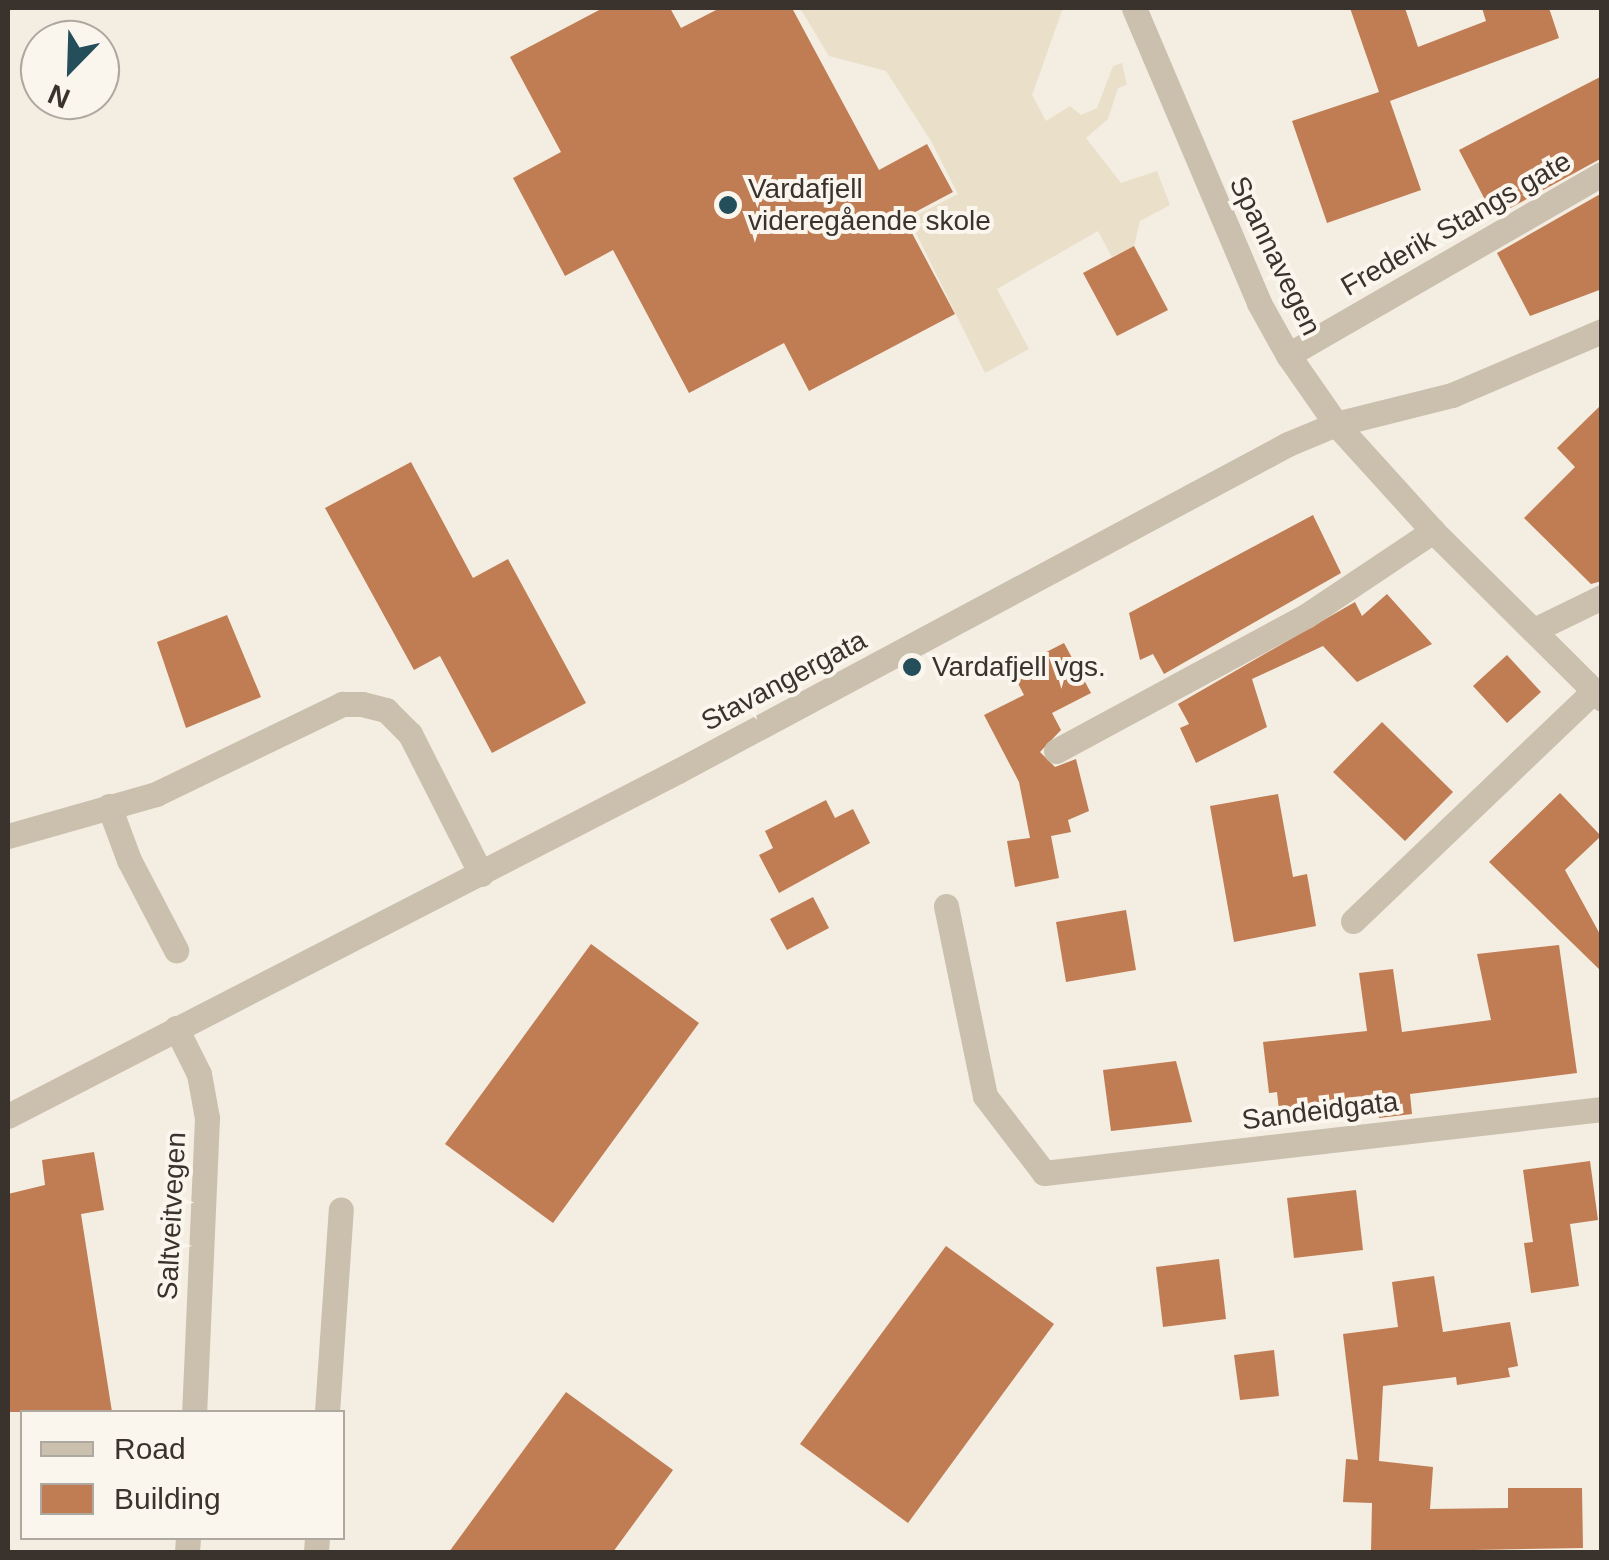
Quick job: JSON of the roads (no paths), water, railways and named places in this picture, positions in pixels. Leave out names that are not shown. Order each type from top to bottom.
[{"type":"street","name":"Spannavegen","points":[[1134,8],[1258,303],[1288,355],[1336,424],[1432,531],[1598,695],[1353,922]]},
{"type":"street","name":"Frederik Stangs gate","points":[[1288,355],[1602,174]]},
{"type":"street","name":"Stavangergata","points":[[8,1116],[482,874],[1336,424],[1452,395],[1602,332]]},
{"type":"street","points":[[1056,751],[1306,616],[1432,531]]},
{"type":"street","points":[[1534,630],[1602,597]]},
{"type":"street","points":[[8,836],[211,770],[342,704],[362,704],[386,710],[410,734],[482,874]]},
{"type":"street","points":[[109,806],[128,860],[176,950]]},
{"type":"street","name":"Sandeidgata","points":[[946,906],[985,1096],[1044,1174],[1602,1109]]},
{"type":"street","name":"Saltveitvegen","points":[[176,1028],[199,1074],[207,1118],[194,1410]]},
{"type":"street","points":[[327,1410],[341,1209]]},
{"type":"place","name":"Vardafjell videregående skole","points":[[728,205]]},
{"type":"place","name":"Vardafjell vgs.","points":[[912,667]]}]
